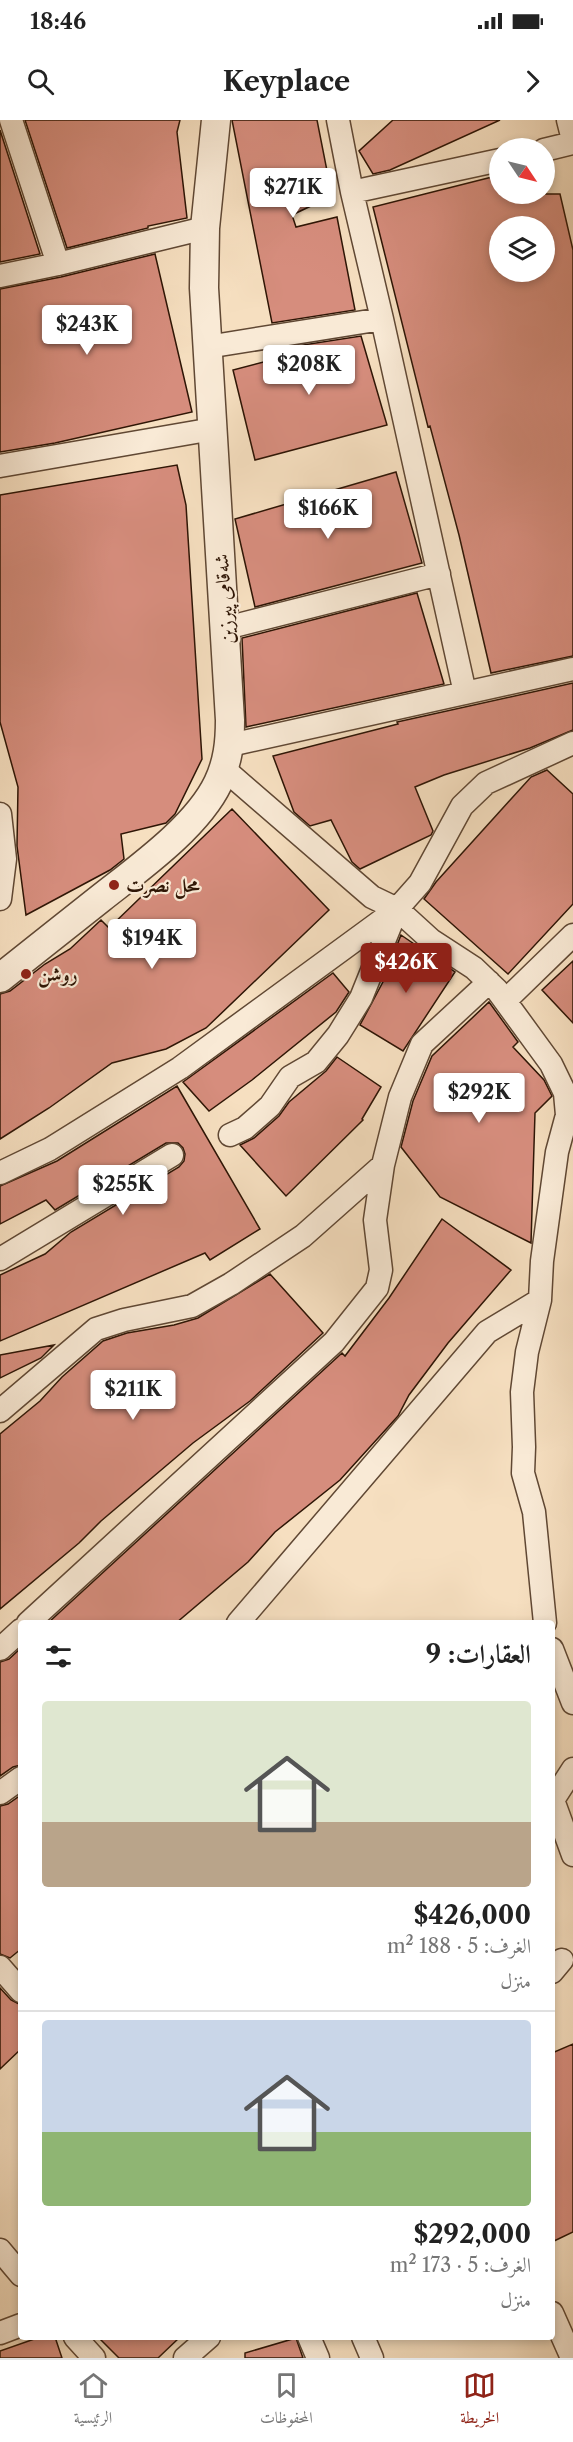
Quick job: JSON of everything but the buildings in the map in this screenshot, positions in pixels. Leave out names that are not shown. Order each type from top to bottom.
[{"type":"street","points":[[11,120],[58,264]]},
{"type":"street","name":"شەقامی پیرزین","points":[[0,978],[149,860],[200,810],[210,797],[227,757],[226,628],[204,288],[205,228],[216,120]]},
{"type":"street","points":[[338,120],[352,192],[465,693]]},
{"type":"street","points":[[555,147],[573,142],[568,120]]},
{"type":"street","points":[[352,192],[489,162]]},
{"type":"street","points":[[0,276],[205,228]]},
{"type":"street","points":[[207,347],[382,319]]},
{"type":"street","points":[[0,466],[213,429]]},
{"type":"street","points":[[226,628],[439,574]]},
{"type":"street","points":[[227,757],[465,693],[573,669]]},
{"type":"street","points":[[0,1173],[50,1149],[180,1068],[397,909],[420,884],[462,806],[478,790],[486,783],[573,743]]},
{"type":"street","points":[[227,757],[372,897],[397,909],[431,940],[474,968],[489,982],[506,1000],[550,1064],[566,1093],[570,1115],[557,1152],[540,1300],[527,1352],[522,1392],[523,1473],[534,1512],[545,1620]]},
{"type":"street","points":[[0,814],[5,859],[0,899]]},
{"type":"street","points":[[230,1134],[245,1128],[270,1106],[290,1077],[316,1062],[338,1035],[361,998],[397,909]]},
{"type":"street","points":[[506,1000],[573,935]]},
{"type":"street","points":[[31,1620],[334,1342],[377,1288],[381,1270],[375,1220],[383,1165],[400,1097],[422,1044],[489,982]]},
{"type":"street","points":[[0,1259],[172,1155]]},
{"type":"street","points":[[0,1411],[96,1329],[124,1320],[192,1306],[240,1278],[303,1236],[383,1165]]},
{"type":"street","points":[[241,1620],[487,1332],[540,1300]]},
{"type":"street","points":[[0,1649],[18,1633]]},
{"type":"street","points":[[555,1656],[573,1703]]},
{"type":"street","points":[[555,1798],[573,1769]]},
{"type":"street","points":[[0,1792],[18,1780]]},
{"type":"street","points":[[555,1806],[573,1855]]},
{"type":"street","points":[[0,2250],[18,2271]]},
{"type":"street","points":[[555,2320],[572,2358]]},
{"type":"street","points":[[0,2333],[18,2326]]},
{"type":"street","points":[[78,2340],[94,2358]]},
{"type":"street","points":[[184,2358],[205,2340]]},
{"type":"street","points":[[310,2340],[318,2358]]},
{"type":"street","points":[[364,2340],[372,2358]]},
{"type":"place","name":"محل نصرت","points":[[114,885]]},
{"type":"place","name":"روشن","points":[[26,974]]}]
